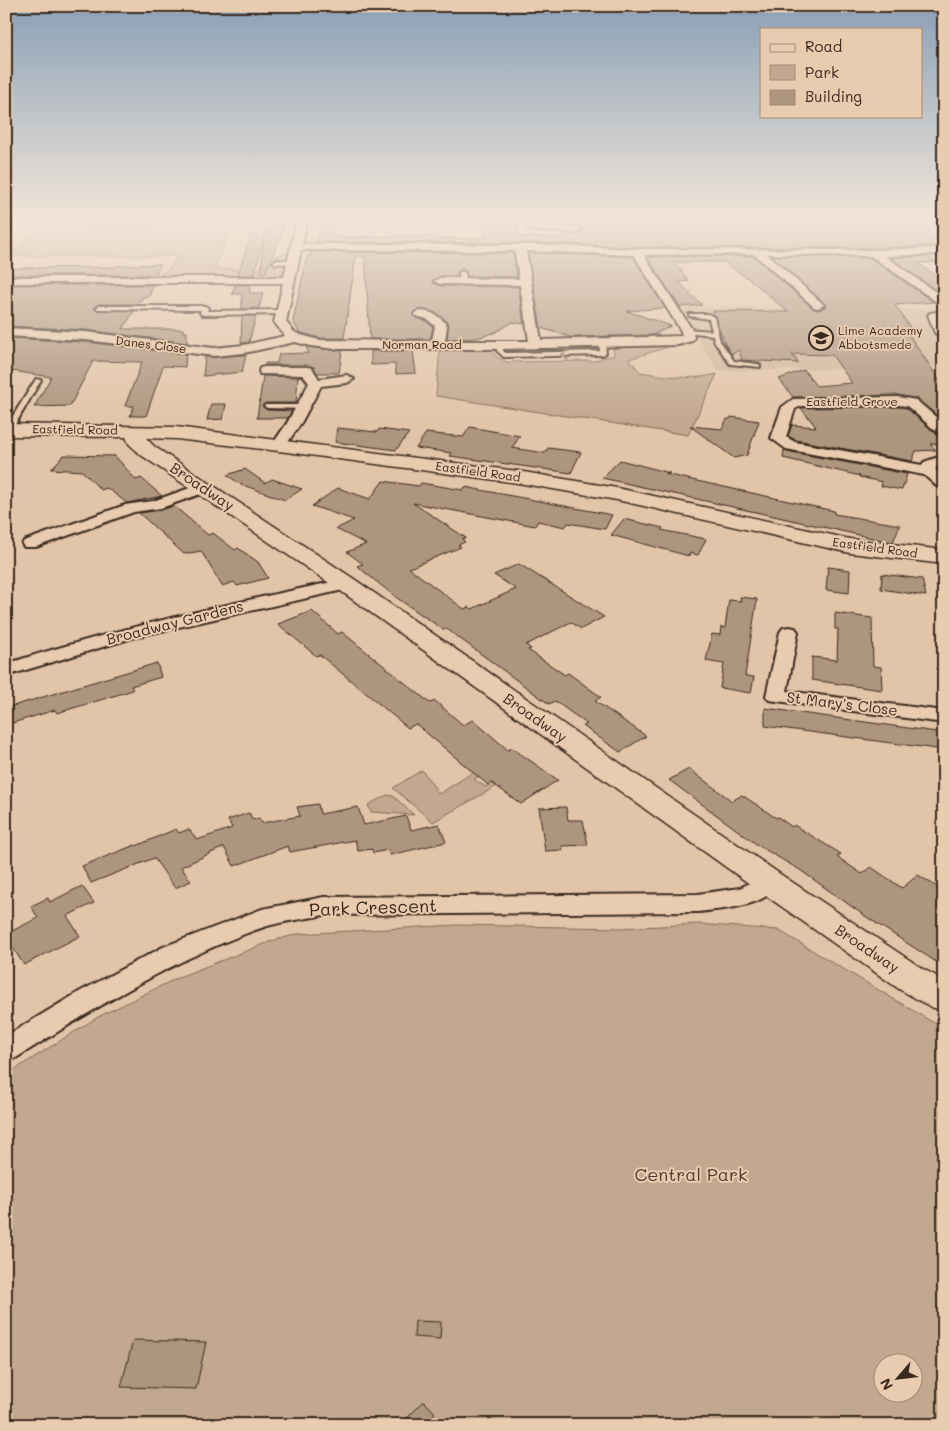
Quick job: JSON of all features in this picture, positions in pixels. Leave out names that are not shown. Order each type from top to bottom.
[{"type":"street","points":[[289,287],[280,322],[284,331],[294,338]]},
{"type":"street","points":[[526,287],[535,344]]},
{"type":"street","points":[[660,287],[688,330]]},
{"type":"street","points":[[797,287],[818,305]]},
{"type":"street","points":[[920,287],[944,304]]},
{"type":"street","points":[[420,314],[430,317],[441,325],[438,344]]},
{"type":"street","points":[[941,333],[934,315],[944,314]]},
{"type":"street","name":"Norman Road","points":[[294,338],[335,345],[535,344],[678,341],[688,338],[688,330]]},
{"type":"street","name":"Danes Close","points":[[6,332],[86,336],[247,355],[294,338]]},
{"type":"street","points":[[266,371],[307,371],[316,383]]},
{"type":"street","points":[[316,383],[347,379]]},
{"type":"street","points":[[279,445],[316,383]]},
{"type":"street","name":"Eastfield Grove","points":[[929,470],[790,446],[778,438],[789,407],[798,402],[898,401],[911,403],[944,431]]},
{"type":"street","name":"Eastfield Road","points":[[7,430],[136,431],[202,436],[527,478],[617,494],[850,546],[944,557]]},
{"type":"street","name":"Broadway","points":[[136,431],[136,440],[142,446],[346,584],[769,882],[911,979],[944,997]]},
{"type":"street","points":[[944,459],[929,466],[929,470],[944,485]]},
{"type":"street","points":[[30,544],[130,508],[154,505],[204,488]]},
{"type":"street","name":"Broadway Gardens","points":[[6,670],[134,633],[224,610],[346,584]]},
{"type":"street","name":"St Mary's Close","points":[[789,632],[776,696],[944,717]]},
{"type":"street","name":"Park Crescent","points":[[6,1050],[88,999],[172,954],[262,918],[324,906],[698,903],[731,899],[760,891],[769,882]]},
{"type":"lane","points":[[98,308],[204,308],[203,313],[283,312]]},
{"type":"lane","points":[[691,315],[711,317],[717,341],[732,364],[758,366]]},
{"type":"lane","points":[[688,330],[716,333]]},
{"type":"lane","points":[[500,344],[500,351],[504,355],[593,354],[603,353],[602,342]]},
{"type":"lane","points":[[7,430],[38,380]]},
{"type":"lane","points":[[267,406],[303,407]]},
{"type":"shaded area","name":"Lime Academy Abbotsmede","points":[[679,307],[944,310],[944,367],[718,371]]},
{"type":"green space","points":[[678,344],[629,359],[640,372],[688,377],[717,374],[688,435],[436,396],[440,348],[491,347],[495,356],[507,362],[594,361],[614,355],[613,346]]},
{"type":"green space","points":[[494,759],[499,763],[474,779],[485,787],[498,779],[497,786],[433,822],[393,788],[422,770],[439,794]]},
{"type":"green space","points":[[387,795],[393,796],[414,815],[371,812],[368,805]]},
{"type":"green space","name":"Central Park","points":[[698,924],[778,930],[944,1029],[944,1425],[6,1425],[6,1075],[98,1017],[179,977],[272,941],[298,934],[457,925],[620,928]]},
{"type":"building","points":[[6,287],[152,287],[149,297],[143,297],[138,304],[99,304],[95,306],[95,309],[134,311],[123,329],[183,329],[183,332],[187,332],[187,343],[86,330],[6,326]]},
{"type":"building","points":[[234,287],[251,287],[249,293],[263,293],[259,308],[242,309],[242,294],[232,294]]},
{"type":"building","points":[[300,287],[351,287],[344,338],[319,338],[299,332],[293,321]]},
{"type":"building","points":[[367,287],[518,287],[524,324],[513,322],[496,332],[477,338],[447,339],[449,325],[446,320],[434,312],[420,309],[412,314],[433,327],[430,339],[370,339]]},
{"type":"building","points":[[534,287],[652,287],[665,308],[627,311],[671,326],[653,335],[570,337],[541,328]]},
{"type":"building","points":[[667,287],[684,287],[702,305],[680,307]]},
{"type":"building","points":[[759,287],[788,287],[814,309],[819,310],[825,307],[825,304],[806,287],[912,287],[934,302],[895,305],[911,329],[905,329],[944,387],[944,421],[917,399],[898,395],[793,397],[779,379],[804,370],[816,386],[852,383],[832,355],[792,354],[798,363],[742,360],[739,350],[732,354],[725,344],[713,311],[788,312]]},
{"type":"building","points":[[931,287],[944,287],[944,296]]},
{"type":"building","points":[[242,316],[256,316],[249,342],[241,343]]},
{"type":"building","points":[[6,338],[86,342],[186,354],[185,367],[163,366],[146,416],[130,416],[134,406],[125,406],[142,362],[93,361],[70,406],[34,407],[51,377],[6,370]]},
{"type":"building","points":[[306,347],[342,351],[339,373],[317,373],[314,367],[307,365],[265,365],[265,363],[277,363],[279,354],[309,353]]},
{"type":"building","points":[[371,351],[413,351],[416,373],[396,374],[395,364],[371,365]]},
{"type":"building","points":[[246,355],[242,372],[203,376],[205,357]]},
{"type":"building","points":[[263,376],[298,377],[296,403],[265,403],[262,406],[267,410],[292,411],[288,418],[257,418]]},
{"type":"building","points":[[211,404],[226,404],[223,419],[207,420]]},
{"type":"building","points":[[801,408],[906,408],[938,435],[944,437],[944,444],[930,444],[936,450],[916,451],[912,461],[796,440],[788,436],[792,425],[816,427]]},
{"type":"building","points":[[731,417],[759,421],[747,455],[734,458],[690,426],[722,429],[727,419]]},
{"type":"building","points":[[470,427],[520,436],[512,448],[545,453],[548,448],[581,452],[571,473],[450,456],[452,453],[416,448],[426,433],[463,437]]},
{"type":"building","points":[[337,428],[377,432],[379,429],[409,433],[396,450],[335,442]]},
{"type":"building","points":[[784,450],[907,474],[902,490],[881,486],[882,482],[783,458]]},
{"type":"building","points":[[64,455],[115,456],[136,480],[141,478],[162,496],[127,503],[107,488],[101,490],[82,471],[51,469]]},
{"type":"building","points":[[620,460],[670,473],[665,474],[834,511],[834,514],[900,525],[893,542],[886,541],[602,478]]},
{"type":"building","points":[[245,469],[265,483],[272,479],[302,489],[285,500],[240,484],[227,475]]},
{"type":"building","points":[[383,481],[419,486],[421,483],[463,490],[465,487],[612,515],[605,529],[568,523],[565,527],[538,521],[535,526],[413,503],[466,538],[462,539],[465,542],[458,545],[461,547],[409,568],[464,609],[469,607],[472,609],[516,589],[494,575],[519,564],[604,617],[581,629],[571,622],[526,645],[531,649],[528,650],[565,675],[568,673],[601,697],[595,701],[646,736],[620,752],[583,726],[587,724],[555,701],[549,704],[447,629],[444,630],[397,598],[357,566],[363,564],[347,552],[366,544],[336,529],[354,520],[312,506],[338,488],[370,499]]},
{"type":"building","points":[[174,506],[208,535],[213,533],[235,550],[238,548],[258,562],[268,578],[237,586],[234,582],[222,586],[201,551],[184,554],[139,513]]},
{"type":"building","points":[[624,519],[663,528],[661,530],[706,539],[698,555],[690,553],[689,556],[611,535]]},
{"type":"building","points":[[828,567],[850,570],[849,593],[826,590]]},
{"type":"building","points":[[882,574],[922,579],[926,596],[881,589]]},
{"type":"building","points":[[740,597],[757,599],[745,676],[754,677],[751,693],[720,688],[724,664],[706,661],[712,634],[720,635],[721,627],[725,628],[729,600],[741,601]]},
{"type":"building","points":[[312,611],[338,634],[342,632],[430,703],[435,701],[463,725],[473,720],[508,750],[512,748],[558,780],[521,804],[492,783],[488,785],[416,724],[408,728],[320,655],[316,656],[278,624]]},
{"type":"building","points":[[835,613],[872,618],[873,666],[881,667],[882,690],[812,680],[812,657],[837,660],[838,629],[835,629]]},
{"type":"building","points":[[157,663],[161,677],[131,686],[133,690],[57,713],[55,710],[6,725],[6,708]]},
{"type":"building","points":[[765,708],[944,733],[944,750],[765,726]]},
{"type":"building","points":[[689,769],[732,801],[742,795],[776,818],[778,817],[792,827],[794,825],[841,854],[837,857],[862,874],[871,867],[902,888],[918,875],[944,891],[944,967],[865,916],[800,870],[759,846],[669,780]]},
{"type":"building","points":[[318,804],[320,814],[358,807],[364,825],[406,816],[411,830],[439,824],[446,842],[390,855],[388,850],[373,853],[372,849],[358,851],[355,840],[290,852],[288,846],[234,866],[224,847],[181,867],[191,881],[175,888],[154,858],[91,883],[82,866],[176,829],[179,833],[189,829],[197,840],[232,828],[228,820],[249,813],[253,820],[259,818],[262,823],[300,816],[297,807]]},
{"type":"building","points":[[566,807],[568,820],[583,820],[588,845],[562,846],[563,850],[545,851],[539,808]]},
{"type":"building","points":[[82,886],[94,903],[67,916],[80,936],[24,965],[13,948],[6,952],[6,934],[38,918],[31,906],[48,898],[50,902]]},
{"type":"building","points":[[415,1321],[441,1322],[440,1339],[414,1337]]},
{"type":"building","points":[[133,1340],[206,1342],[196,1389],[121,1387]]},
{"type":"building","points":[[424,1401],[435,1413],[423,1425],[400,1425]]},
{"type":"place","name":"Lime Academy Abbotsmede","points":[[821,338]]}]
